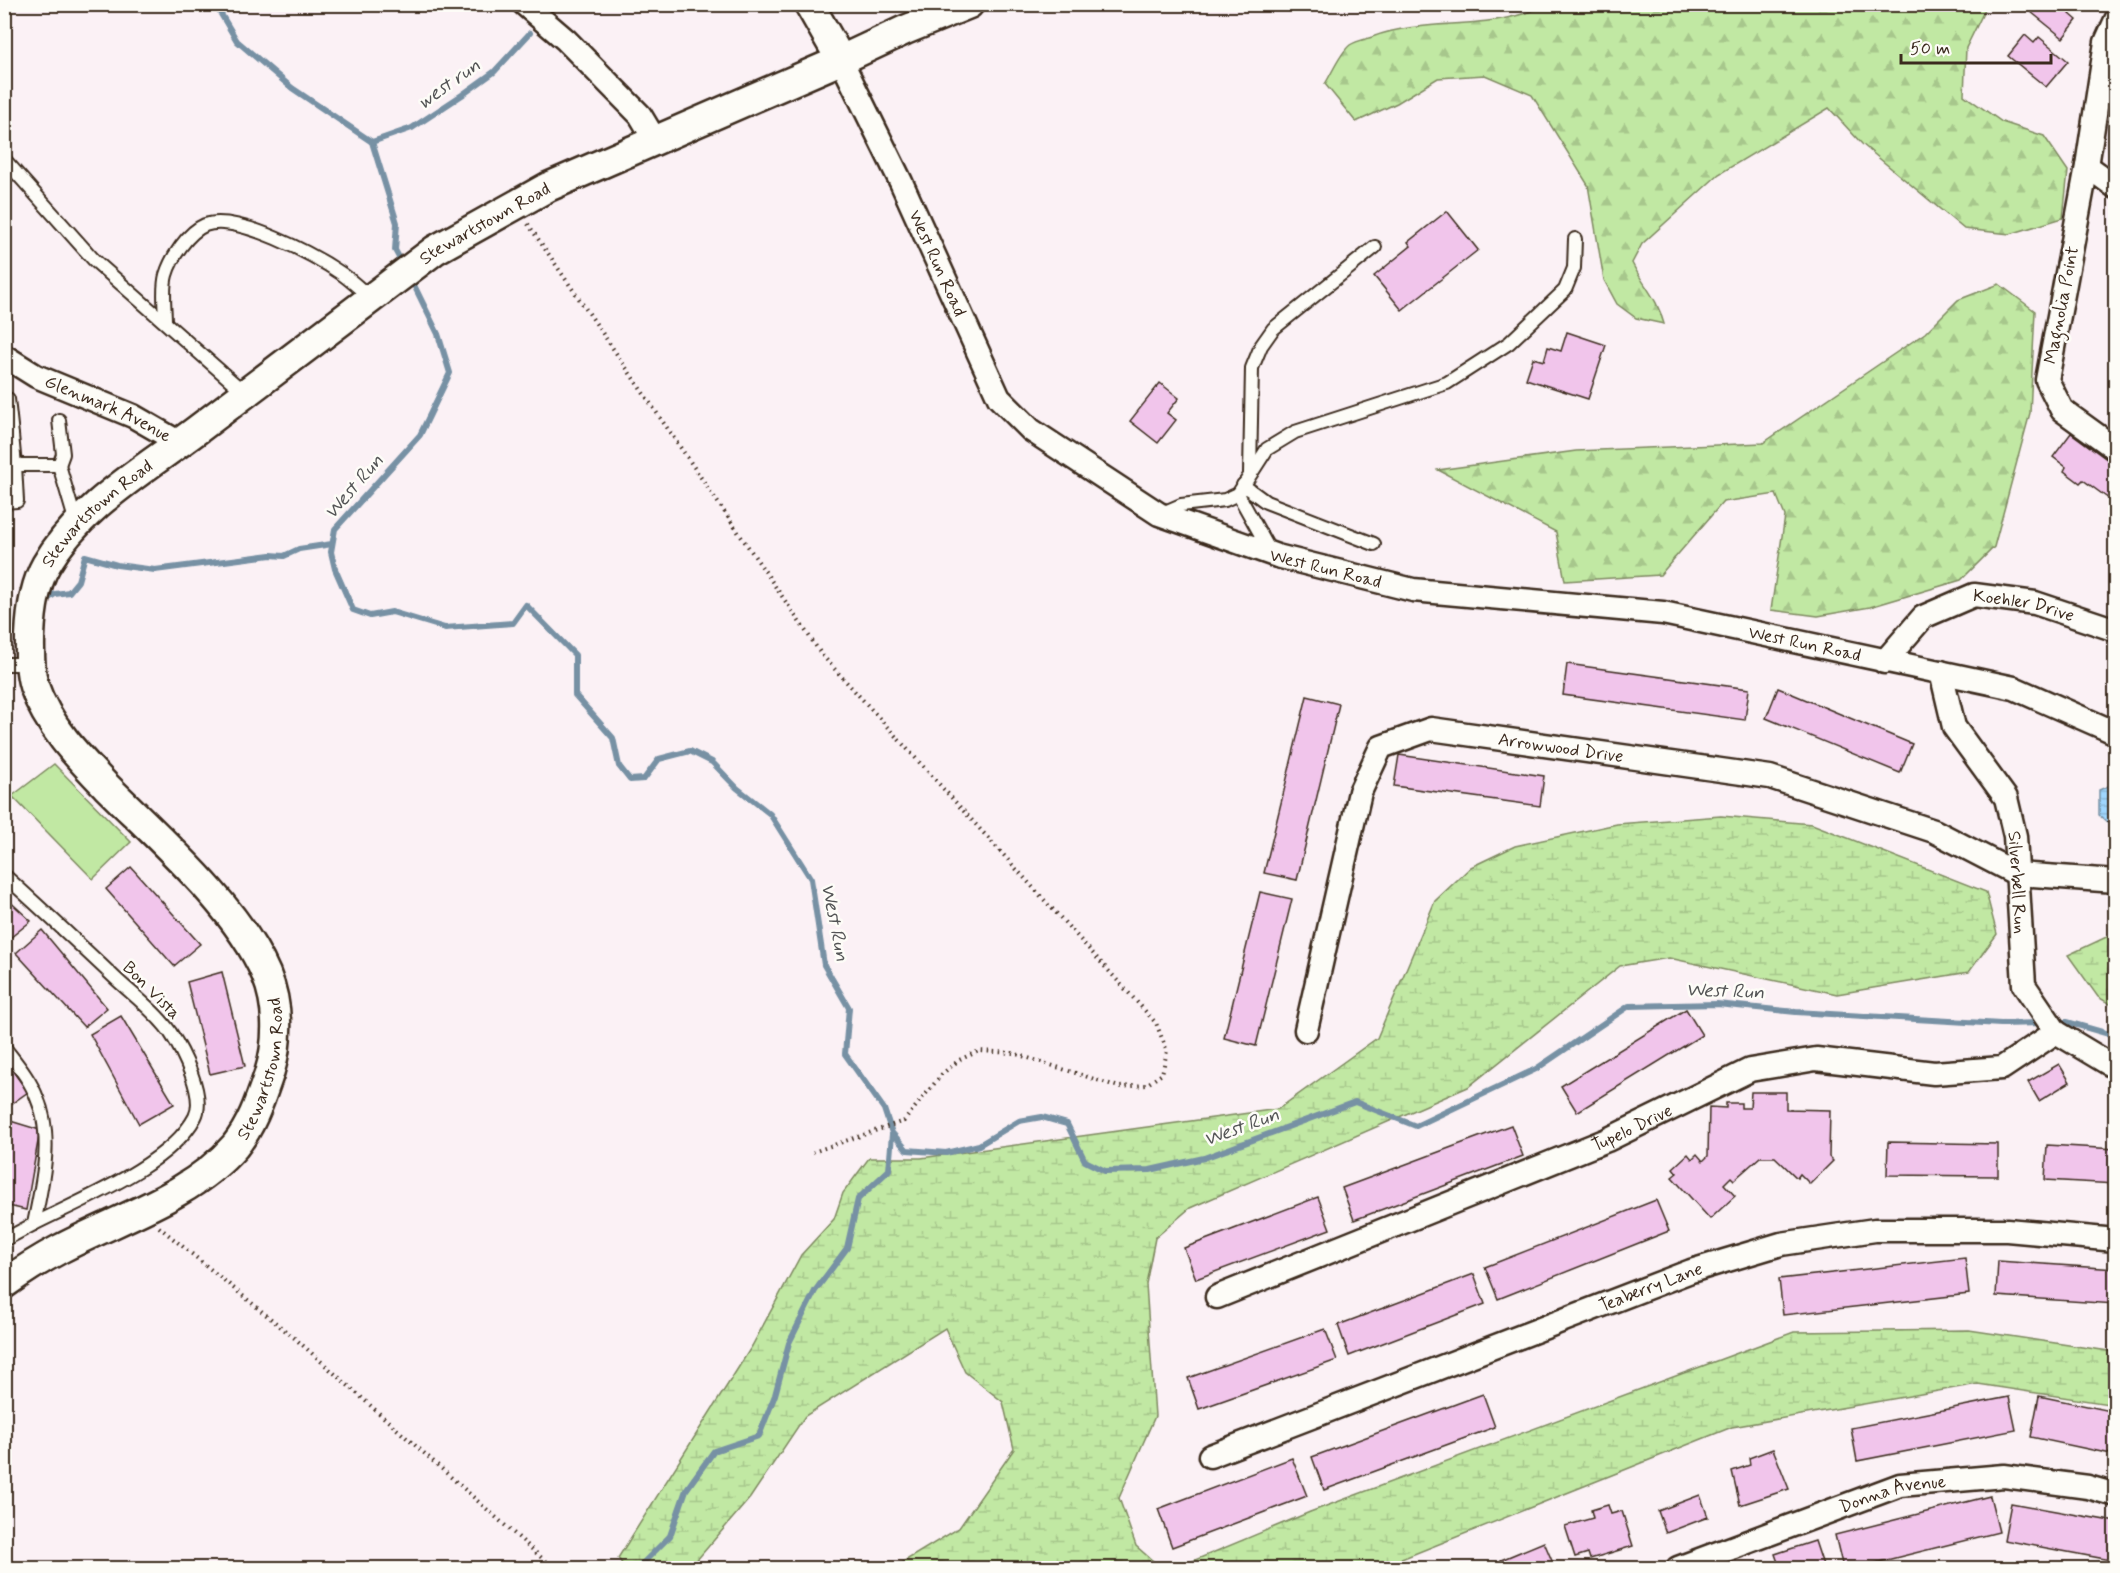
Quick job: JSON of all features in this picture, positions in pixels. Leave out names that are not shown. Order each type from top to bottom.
[{"type":"street","points":[[524,4],[566,40],[640,115],[655,140]]},
{"type":"street","name":"West Run Road","points":[[809,4],[842,60],[902,182],[999,398],[1032,430],[1159,514],[1272,554],[1413,590],[1663,613],[2013,688],[2115,733]]},
{"type":"street","name":"Stewartstown Road","points":[[4,1284],[59,1249],[185,1186],[234,1147],[253,1120],[274,1058],[276,1033],[274,1003],[267,977],[241,931],[198,880],[82,761],[43,706],[34,685],[17,664],[39,580],[62,542],[77,524],[129,479],[435,250],[514,204],[905,30],[969,4]]},
{"type":"street","name":"Magnolia Point","points":[[2115,20],[2106,42],[2087,166],[2047,380],[2062,410],[2115,449]]},
{"type":"street","points":[[2087,166],[2115,187]]},
{"type":"street","name":"Glenmark Avenue","points":[[4,356],[36,376],[133,416],[180,443]]},
{"type":"street","name":"Koehler Drive","points":[[1884,662],[1923,617],[1974,595],[2035,603],[2115,630]]},
{"type":"street","name":"Silverbell Run","points":[[1941,672],[1954,727],[2006,798],[2014,836],[2024,985],[2056,1031],[2115,1068]]},
{"type":"street","name":"Arrowwood Drive","points":[[1306,1030],[1360,792],[1381,747],[1431,729],[1770,777],[1934,831],[2017,874]]},
{"type":"street","points":[[2017,874],[2115,881]]},
{"type":"street","name":"Tupelo Drive","points":[[1217,1297],[1607,1140],[1750,1070],[1816,1059],[1934,1072],[2002,1068],[2056,1031]]},
{"type":"street","name":"Teaberry Lane","points":[[1210,1456],[1691,1271],[1781,1244],[1885,1230],[2007,1230],[2115,1240]]},
{"type":"street","name":"Donna Avenue","points":[[1678,1569],[1900,1485],[2004,1476],[2088,1487],[2115,1495]]},
{"type":"lane","points":[[4,159],[94,260],[245,393]]},
{"type":"lane","points":[[165,321],[166,277],[175,255],[191,236],[205,225],[240,226],[312,256],[377,294]]},
{"type":"lane","points":[[1159,514],[1181,505],[1225,500],[1244,485],[1267,449],[1295,432],[1447,383],[1509,343],[1565,290],[1574,268],[1575,239]]},
{"type":"lane","points":[[1272,554],[1244,485],[1252,368],[1261,346],[1273,329],[1375,247]]},
{"type":"lane","points":[[4,502],[17,501],[15,465],[8,435],[8,399]]},
{"type":"lane","points":[[59,420],[63,454],[59,465],[77,524]]},
{"type":"lane","points":[[15,465],[59,465]]},
{"type":"lane","points":[[1244,485],[1266,502],[1374,544]]},
{"type":"lane","name":"Bon Vista","points":[[4,875],[170,1032],[194,1081],[199,1098],[196,1115],[183,1133],[157,1157],[126,1178],[4,1240]]},
{"type":"lane","points":[[4,1047],[27,1077],[38,1100],[43,1123],[45,1151],[34,1224]]},
{"type":"path","points":[[514,204],[822,655],[1156,1023],[1167,1051],[1162,1074],[1146,1086],[1119,1087],[1013,1053],[979,1051],[959,1060],[942,1074],[902,1122],[813,1152]]},
{"type":"path","points":[[155,1224],[298,1341],[553,1569]]},
{"type":"green space","points":[[1547,4],[1987,5],[1966,48],[1964,95],[2002,122],[2044,136],[2068,171],[2063,218],[2010,234],[1964,229],[1862,144],[1829,108],[1719,174],[1642,244],[1632,263],[1654,299],[1664,324],[1636,318],[1617,304],[1604,280],[1588,185],[1532,95],[1485,75],[1438,78],[1397,103],[1356,122],[1325,84],[1343,53],[1350,45],[1358,41],[1416,27],[1504,18],[1526,13]]},
{"type":"green space","points":[[1999,284],[2035,311],[2030,413],[1994,547],[1961,580],[1870,607],[1818,616],[1771,610],[1785,516],[1776,494],[1723,502],[1660,575],[1565,581],[1556,532],[1438,470],[1576,451],[1763,443],[1925,333],[1958,300]]},
{"type":"green space","points":[[54,764],[131,842],[93,879],[12,796]]},
{"type":"green space","points":[[1721,816],[1812,824],[1986,892],[1997,934],[1969,972],[1837,994],[1669,958],[1620,966],[1468,1087],[1190,1208],[1155,1238],[1146,1284],[1155,1416],[1119,1498],[1136,1546],[1161,1568],[893,1568],[959,1528],[1014,1449],[1003,1402],[965,1372],[945,1328],[805,1416],[750,1498],[690,1568],[625,1568],[618,1558],[752,1346],[801,1255],[834,1219],[843,1193],[869,1158],[921,1158],[1278,1109],[1377,1038],[1435,901],[1471,867],[1515,846],[1617,824]]},
{"type":"green space","points":[[2116,933],[2115,1007],[2098,997],[2068,955]]},
{"type":"green space","points":[[1969,1330],[2115,1352],[2115,1405],[1978,1384],[1732,1427],[1379,1568],[1176,1568],[1310,1512],[1794,1332]]},
{"type":"water","points":[[2115,785],[2115,829],[2099,815],[2099,790]]},
{"type":"building","points":[[2038,4],[2078,4],[2070,14],[2077,20],[2063,38],[2031,12]]},
{"type":"building","points":[[2025,35],[2034,43],[2039,37],[2068,61],[2046,87],[2008,56]]},
{"type":"building","points":[[1447,211],[1478,250],[1402,310],[1374,276],[1411,246],[1408,242]]},
{"type":"building","points":[[1567,332],[1606,345],[1588,399],[1526,379],[1533,358],[1544,361],[1548,347],[1561,351]]},
{"type":"building","points":[[1160,383],[1179,398],[1167,413],[1176,420],[1158,443],[1130,421]]},
{"type":"building","points":[[2071,433],[2116,466],[2116,489],[2109,499],[2083,480],[2080,483],[2064,471],[2066,467],[2053,457]]},
{"type":"building","points":[[1567,664],[1749,689],[1745,720],[1563,695]]},
{"type":"building","points":[[1778,688],[1912,744],[1900,773],[1766,718]]},
{"type":"building","points":[[1307,696],[1339,704],[1297,880],[1264,873]]},
{"type":"building","points":[[1399,755],[1544,776],[1540,806],[1394,786]]},
{"type":"building","points":[[131,867],[200,944],[174,966],[106,889]]},
{"type":"building","points":[[1260,892],[1292,899],[1256,1046],[1224,1038]]},
{"type":"building","points":[[4,896],[31,921],[5,942],[4,942]]},
{"type":"building","points":[[42,930],[107,1008],[84,1027],[16,953]]},
{"type":"building","points":[[222,972],[245,1066],[210,1074],[187,982]]},
{"type":"building","points":[[1686,1009],[1702,1035],[1577,1112],[1561,1086]]},
{"type":"building","points":[[121,1016],[174,1104],[139,1124],[90,1034]]},
{"type":"building","points":[[4,1059],[28,1092],[4,1109]]},
{"type":"building","points":[[2059,1064],[2070,1082],[2039,1101],[2028,1082]]},
{"type":"building","points":[[1751,1092],[1786,1092],[1786,1109],[1830,1110],[1829,1157],[1833,1161],[1810,1184],[1800,1174],[1797,1178],[1775,1157],[1760,1157],[1734,1180],[1731,1177],[1724,1184],[1735,1196],[1710,1219],[1672,1177],[1677,1173],[1673,1168],[1688,1154],[1692,1159],[1697,1154],[1703,1161],[1708,1156],[1709,1107],[1726,1108],[1726,1103],[1741,1103],[1741,1108],[1750,1108]]},
{"type":"building","points":[[7,1120],[40,1130],[26,1210],[4,1205]]},
{"type":"building","points":[[1511,1125],[1523,1156],[1354,1220],[1342,1188]]},
{"type":"building","points":[[1888,1142],[1998,1144],[1998,1176],[1887,1175]]},
{"type":"building","points":[[2047,1145],[2116,1149],[2116,1184],[2045,1180]]},
{"type":"building","points":[[1318,1197],[1330,1229],[1196,1279],[1184,1248]]},
{"type":"building","points":[[1656,1200],[1669,1231],[1498,1299],[1485,1267]]},
{"type":"building","points":[[1965,1258],[1969,1294],[1783,1315],[1779,1279]]},
{"type":"building","points":[[1998,1261],[2116,1269],[2116,1304],[1996,1296]]},
{"type":"building","points":[[1474,1274],[1485,1304],[1349,1356],[1338,1325]]},
{"type":"building","points":[[1325,1329],[1337,1360],[1199,1409],[1188,1378]]},
{"type":"building","points":[[1483,1394],[1495,1427],[1324,1490],[1312,1457]]},
{"type":"building","points":[[2039,1396],[2116,1412],[2116,1455],[2031,1437]]},
{"type":"building","points":[[2009,1397],[2016,1430],[1857,1461],[1851,1428]]},
{"type":"building","points":[[1773,1449],[1789,1489],[1740,1505],[1732,1471],[1750,1465],[1749,1458]]},
{"type":"building","points":[[1292,1458],[1307,1496],[1172,1547],[1158,1509]]},
{"type":"building","points":[[1700,1495],[1708,1517],[1666,1533],[1658,1511]]},
{"type":"building","points":[[1990,1496],[1999,1532],[1855,1568],[1843,1568],[1835,1535]]},
{"type":"building","points":[[2011,1503],[2116,1522],[2116,1561],[2004,1540]]},
{"type":"building","points":[[1608,1505],[1611,1514],[1622,1511],[1633,1546],[1590,1559],[1588,1553],[1575,1557],[1565,1526],[1593,1518],[1591,1510]]},
{"type":"building","points":[[1815,1541],[1824,1568],[1780,1568],[1775,1554]]},
{"type":"building","points":[[1544,1542],[1555,1568],[1504,1568],[1501,1560]]},
{"type":"waterway","name":"West Run","points":[[215,4],[237,41],[292,88],[372,142],[397,223],[395,250],[403,265]]},
{"type":"waterway","name":"west run","points":[[372,142],[412,128],[462,95],[494,72],[530,33]]},
{"type":"waterway","name":"West Run","points":[[411,279],[438,334],[450,373],[420,435],[335,529],[331,552],[335,569],[353,610],[370,616],[392,612],[445,628],[513,623],[526,605],[575,655],[575,695],[613,738],[619,766],[630,780],[644,779],[659,759],[690,751],[712,762],[737,788],[770,814],[811,879],[824,965],[849,1008],[845,1054],[884,1109],[892,1133],[907,1150],[946,1153],[979,1145],[1019,1121],[1042,1117],[1067,1124],[1085,1161],[1105,1171],[1150,1170],[1204,1158],[1355,1102],[1416,1126],[1536,1069],[1629,1006],[1717,1004],[1796,1012],[2001,1024],[2042,1023]]},
{"type":"waterway","points":[[43,602],[55,594],[69,592],[78,581],[85,556],[117,565],[155,570],[271,555],[284,556],[299,549],[332,544]]},
{"type":"waterway","name":"West Run","points":[[2055,1022],[2067,1022],[2116,1036]]},
{"type":"waterway","points":[[638,1568],[670,1536],[686,1490],[714,1451],[759,1436],[775,1395],[789,1343],[815,1291],[847,1248],[858,1199],[889,1170],[892,1134]]},
{"type":"waterway","points":[[379,1568],[388,1568]]}]
